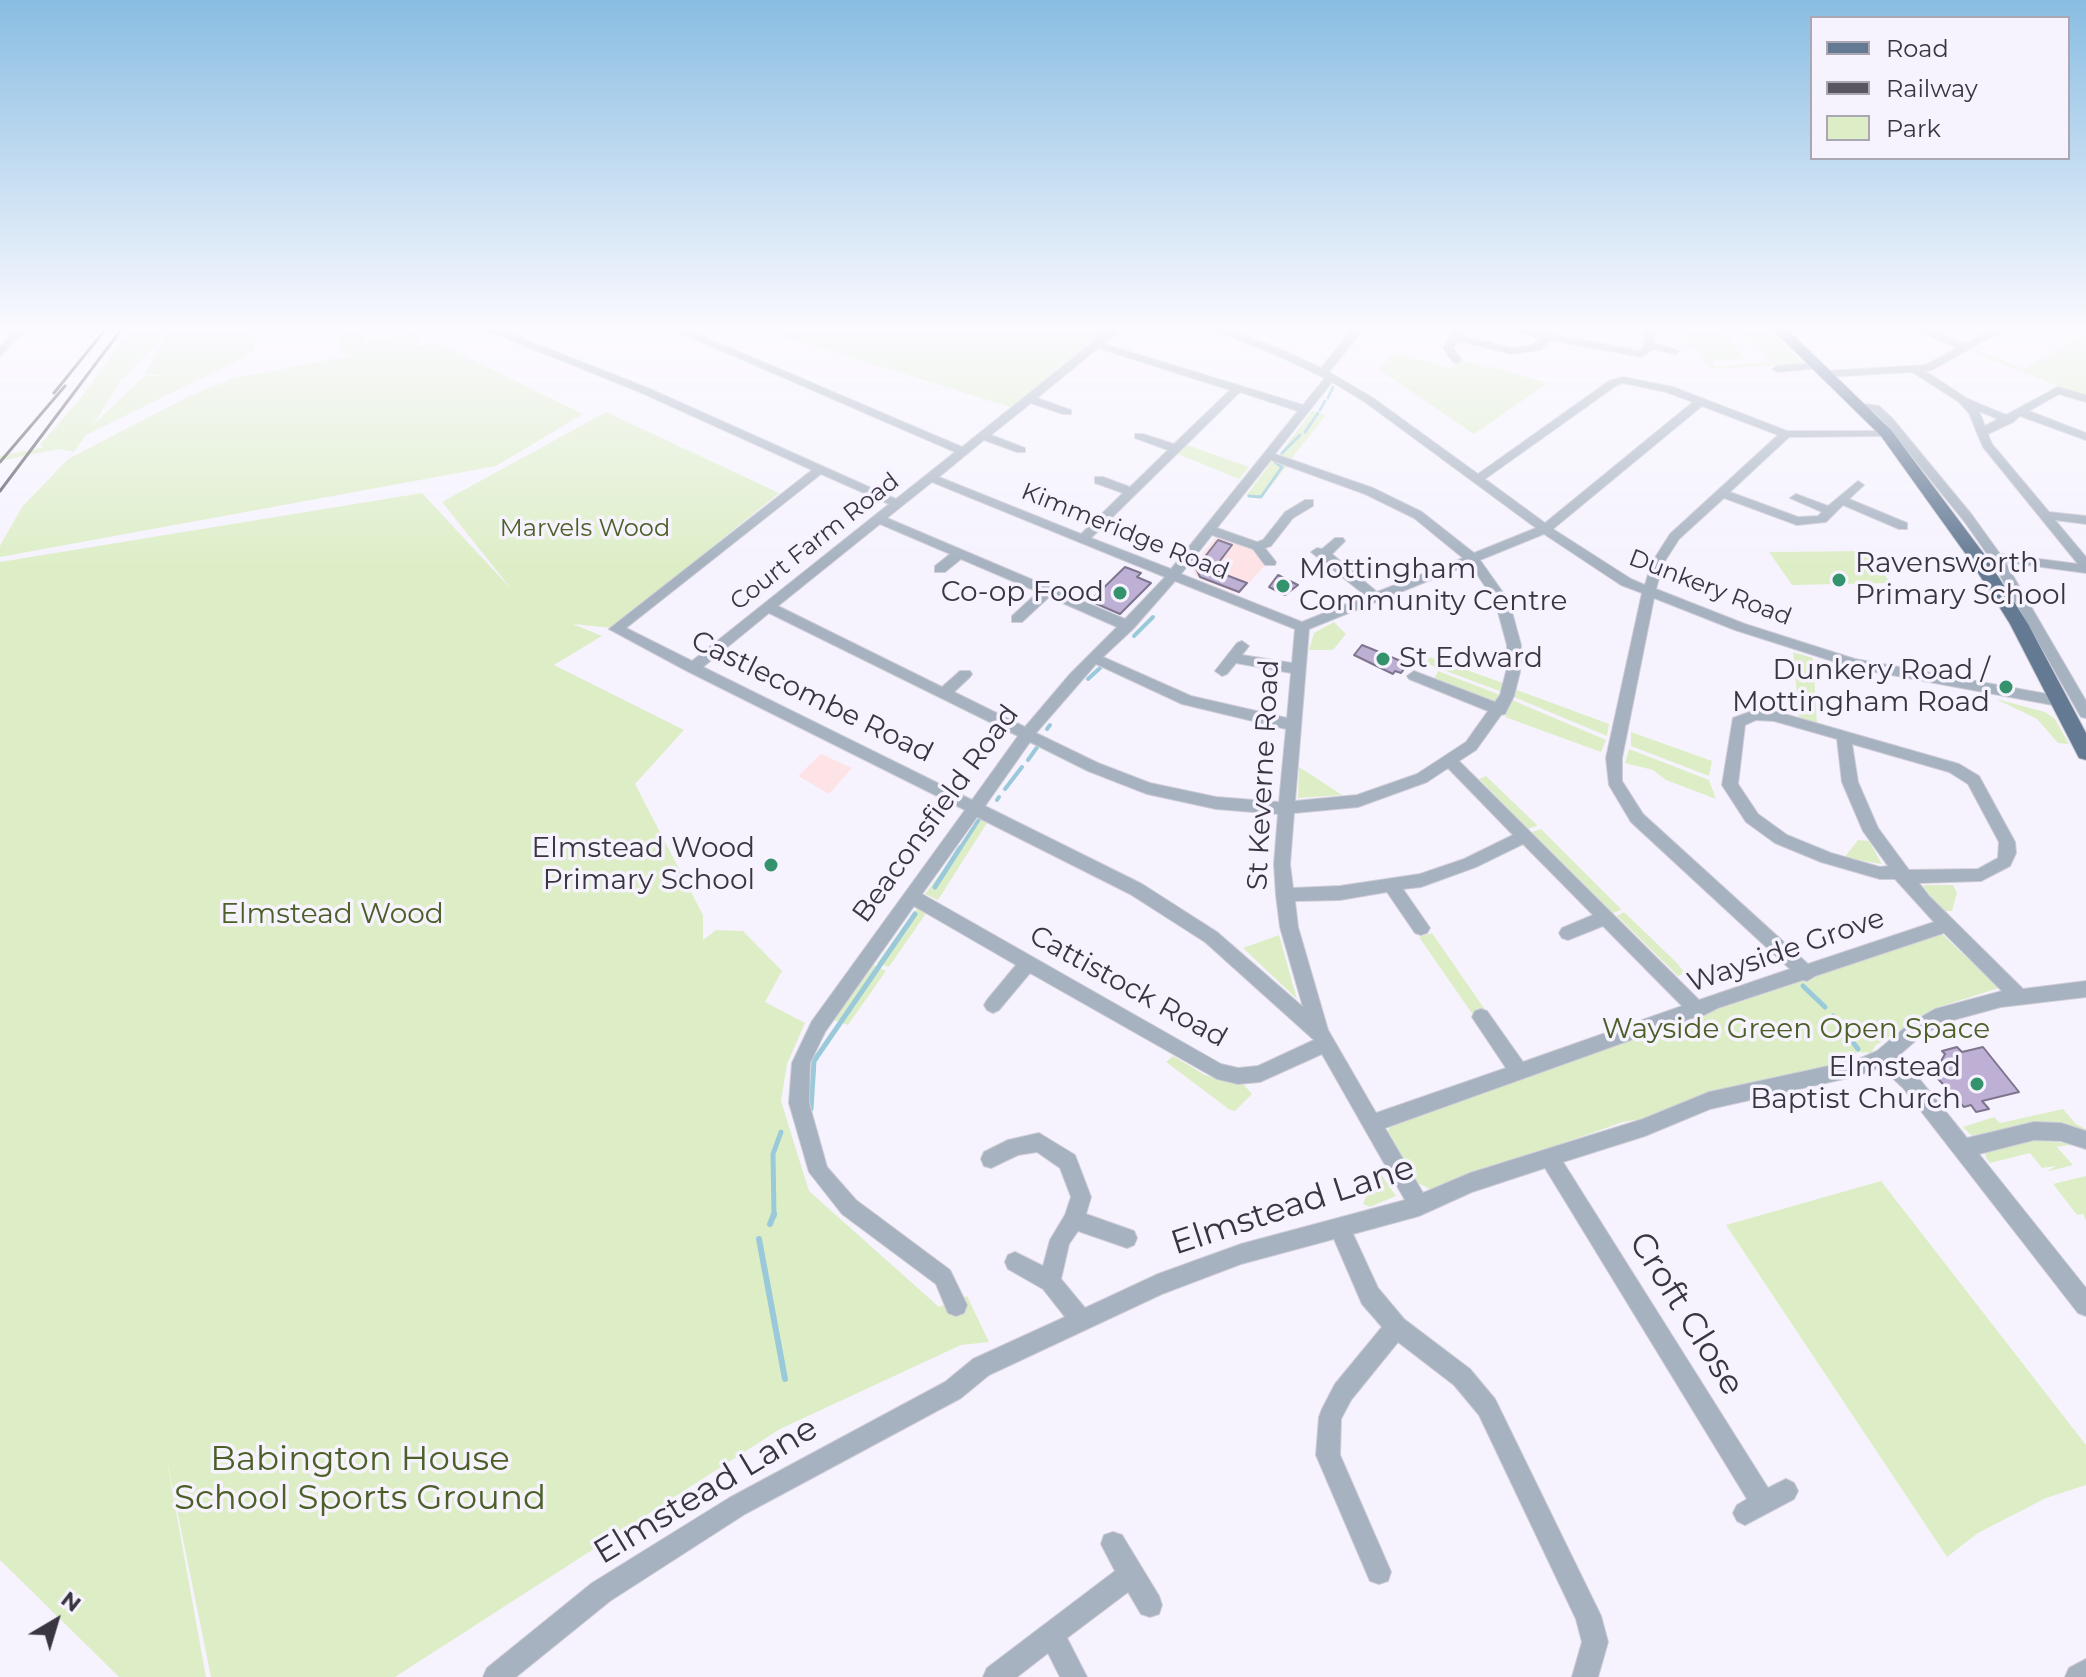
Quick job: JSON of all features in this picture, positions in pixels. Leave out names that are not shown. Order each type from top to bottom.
[{"type":"main road","points":[[1860,408],[1886,433],[1978,558],[2019,624],[2086,753]]},
{"type":"street","points":[[685,408],[898,504]]},
{"type":"street","points":[[862,408],[964,452]]},
{"type":"street","name":"Court Farm Road","points":[[692,668],[1018,408]]},
{"type":"street","points":[[1056,408],[1067,412]]},
{"type":"street","points":[[1083,539],[1217,408]]},
{"type":"street","name":"Dunkery Road","points":[[1375,408],[1598,567],[1649,592],[1740,627],[1854,663],[1919,678],[2058,701]]},
{"type":"street","points":[[1478,479],[1580,408]]},
{"type":"street","name":"St Keverne Road","points":[[1419,1206],[1322,1038],[1296,957],[1284,895],[1285,807],[1302,627],[1546,529],[1692,408]]},
{"type":"street","points":[[1720,408],[1786,434],[1886,433]]},
{"type":"street","points":[[1875,408],[1901,435],[1996,557],[2086,713]]},
{"type":"street","points":[[1970,408],[1977,416],[1987,445],[2086,567]]},
{"type":"street","points":[[1982,408],[2009,420]]},
{"type":"street","points":[[1983,432],[2027,408]]},
{"type":"street","name":"Beaconsfield Road","points":[[956,1305],[943,1277],[849,1207],[819,1172],[799,1103],[799,1073],[808,1045],[1027,734],[1059,693],[1128,626],[1172,576],[1304,409]]},
{"type":"street","points":[[2021,412],[2086,437]]},
{"type":"street","points":[[1786,434],[1682,529],[1664,550],[1649,592],[1614,758],[1614,781],[1637,818],[1807,974]]},
{"type":"street","points":[[984,436],[1021,450]]},
{"type":"street","points":[[1139,436],[1176,449]]},
{"type":"street","points":[[768,607],[1111,775],[1147,788],[1216,803],[1285,807],[1358,801],[1395,789],[1451,762],[1471,746],[1500,710],[1513,672],[1510,623],[1502,601],[1472,558],[1438,528],[1395,502],[1269,456]]},
{"type":"street","name":"Castlecombe Road","points":[[820,469],[616,629],[975,807],[1170,908],[1236,957],[1322,1038]]},
{"type":"street","name":"Kimmeridge Road","points":[[932,478],[1302,627]]},
{"type":"street","points":[[1099,480],[1132,492]]},
{"type":"street","points":[[1722,493],[1797,521],[1819,520],[1858,485]]},
{"type":"street","points":[[1796,498],[1830,511]]},
{"type":"street","points":[[1841,500],[1903,526]]},
{"type":"street","points":[[1262,545],[1289,515],[1309,503]]},
{"type":"street","points":[[2045,515],[2086,520]]},
{"type":"street","points":[[879,519],[1128,626]]},
{"type":"street","points":[[1682,529],[1697,537]]},
{"type":"street","points":[[1209,530],[1262,545],[1270,562]]},
{"type":"street","points":[[1339,541],[1320,553],[1375,597]]},
{"type":"street","points":[[940,569],[959,554]]},
{"type":"street","points":[[1996,557],[2086,567]]},
{"type":"street","points":[[1017,619],[1048,591]]},
{"type":"street","points":[[1222,671],[1237,652],[1297,669]]},
{"type":"street","points":[[1094,658],[1187,700],[1293,725]]},
{"type":"street","points":[[944,693],[965,674]]},
{"type":"street","points":[[1414,676],[1500,710]]},
{"type":"street","points":[[1774,716],[1844,736],[1968,775],[1981,790],[2007,842],[2004,862],[1991,872],[1963,877],[1900,875],[1853,866],[1781,839],[1743,809],[1730,785],[1736,726],[1745,717],[1774,716]]},
{"type":"street","points":[[1844,736],[1846,761],[1856,799],[1871,831],[1900,875],[2018,996]]},
{"type":"street","points":[[1451,762],[1698,1010]]},
{"type":"street","points":[[1284,895],[1392,886],[1460,867],[1525,836]]},
{"type":"street","points":[[1392,886],[1421,928]]},
{"type":"street","name":"Cattistock Road","points":[[911,896],[1224,1073],[1260,1074],[1322,1038]]},
{"type":"street","points":[[1568,933],[1607,917]]},
{"type":"street","name":"Wayside Grove","points":[[1371,1124],[1947,925]]},
{"type":"street","points":[[993,1005],[1028,963]]},
{"type":"street","name":"Elmstead Lane","points":[[496,1677],[601,1592],[694,1531],[953,1390],[981,1367],[1081,1320],[1241,1254],[1419,1206],[1470,1183],[1550,1159],[1709,1101],[1835,1074],[1884,1057],[1936,1017],[2018,996],[2086,989]]},
{"type":"street","points":[[1481,1017],[1519,1071]]},
{"type":"street","points":[[1884,1057],[1910,1082],[2086,1305]]},
{"type":"street","points":[[1961,1149],[2034,1131],[2061,1132],[2086,1140]]},
{"type":"street","points":[[991,1159],[1015,1146],[1039,1142],[1068,1162],[1081,1197],[1074,1220],[1060,1240],[1050,1282]]},
{"type":"street","name":"Croft Close","points":[[1550,1159],[1754,1508],[1786,1491]]},
{"type":"street","points":[[1074,1220],[1127,1238]]},
{"type":"street","points":[[1339,1227],[1370,1296],[1396,1327],[1462,1377],[1487,1407],[1588,1616],[1595,1642],[1585,1677]]},
{"type":"street","points":[[1015,1262],[1050,1282],[1081,1320]]},
{"type":"street","points":[[1379,1572],[1328,1455],[1330,1417],[1343,1392],[1396,1327]]},
{"type":"street","points":[[1113,1544],[1150,1605]]},
{"type":"street","points":[[996,1677],[1131,1574]]},
{"type":"street","points":[[1052,1635],[1074,1677]]},
{"type":"street","points":[[2078,1677],[2086,1672]]},
{"type":"shaded area","points":[[1218,534],[1256,546],[1268,562],[1239,594],[1205,581],[1195,575],[1192,567]]},
{"type":"shaded area","points":[[821,754],[852,768],[829,794],[798,776]]},
{"type":"green space","points":[[71,408],[104,408],[93,425],[110,408],[141,408],[86,435],[74,452],[58,449],[0,461],[0,456],[44,447],[40,445]]},
{"type":"green space","points":[[165,408],[571,408],[583,414],[496,466],[0,557],[0,546],[22,507],[68,459]]},
{"type":"green space","points":[[1436,408],[1511,408],[1474,434]]},
{"type":"green space","points":[[1312,411],[1326,415],[1291,459],[1279,455]]},
{"type":"green space","name":"Elmstead Wood","points":[[606,412],[779,493],[612,628],[573,624],[602,636],[554,665],[684,730],[635,784],[703,915],[703,940],[716,930],[743,931],[782,971],[765,1002],[805,1023],[787,1064],[781,1101],[809,1191],[939,1307],[967,1296],[989,1342],[961,1345],[780,1429],[395,1677],[211,1677],[166,1456],[206,1677],[119,1677],[0,1560],[0,562],[422,493],[512,590],[442,502]]},
{"type":"green space","points":[[1187,445],[1249,467],[1239,479],[1178,454]]},
{"type":"green space","points":[[1272,461],[1287,466],[1261,498],[1246,496]]},
{"type":"green space","points":[[1865,551],[1891,583],[1792,585],[1769,552]]},
{"type":"green space","points":[[1334,622],[1346,634],[1333,650],[1309,650],[1314,633]]},
{"type":"green space","points":[[1793,652],[1813,658],[1817,723],[1799,718]]},
{"type":"green space","points":[[1430,657],[1506,684],[1502,692],[1425,663]]},
{"type":"green space","points":[[1438,671],[1503,696],[1498,703],[1434,679]]},
{"type":"green space","points":[[1517,690],[1609,724],[1607,736],[1514,697]]},
{"type":"green space","points":[[1996,699],[2045,712],[2055,719],[2069,744],[2058,743],[2037,719]]},
{"type":"green space","points":[[1512,700],[1606,740],[1601,752],[1505,717]]},
{"type":"green space","points":[[1631,732],[1712,761],[1709,776],[1631,746]]},
{"type":"green space","points":[[1629,749],[1709,780],[1716,799],[1666,780],[1653,770],[1625,763]]},
{"type":"green space","points":[[1299,767],[1333,789],[1342,795],[1298,798]]},
{"type":"green space","points":[[1486,776],[1537,826],[1528,829],[1479,779]]},
{"type":"green space","points":[[981,820],[987,823],[938,900],[925,894]]},
{"type":"green space","points":[[1541,829],[1621,910],[1613,913],[1532,832]]},
{"type":"green space","points":[[1858,840],[1869,841],[1882,864],[1844,858]]},
{"type":"green space","points":[[1924,885],[1953,885],[1957,893],[1952,911],[1943,911],[1922,889]]},
{"type":"green space","points":[[918,907],[927,912],[889,967],[877,963]]},
{"type":"green space","points":[[1624,912],[1685,973],[1678,976],[1617,916]]},
{"type":"green space","points":[[1432,933],[1486,1011],[1473,1015],[1419,937]]},
{"type":"green space","name":"Wayside Green Open Space","points":[[1941,933],[1999,988],[1935,1008],[1876,1045],[1871,1053],[1858,1052],[1846,1061],[1654,1117],[1623,1122],[1436,1188],[1429,1189],[1418,1183],[1388,1131],[1393,1120]]},
{"type":"green space","points":[[1279,935],[1297,999],[1243,948]]},
{"type":"green space","points":[[874,965],[886,971],[848,1025],[834,1020]]},
{"type":"green space","points":[[1173,1056],[1205,1075],[1244,1085],[1252,1094],[1235,1111],[1230,1110],[1166,1062]]},
{"type":"green space","points":[[2063,1109],[2076,1124],[2086,1129],[2086,1134],[2034,1122],[1972,1136],[1963,1127],[1994,1117],[2000,1123]]},
{"type":"green space","points":[[2034,1140],[2074,1144],[2057,1147],[2073,1165],[2046,1172],[2056,1166],[2042,1168],[2030,1153],[1990,1163],[1986,1158],[1985,1153]]},
{"type":"green space","points":[[1377,1168],[1396,1196],[1370,1207],[1363,1204]]},
{"type":"green space","points":[[2086,1176],[2086,1220],[2083,1214],[2077,1215],[2053,1184]]},
{"type":"green space","points":[[1881,1181],[2086,1445],[2086,1485],[2046,1498],[1978,1533],[1947,1557],[1726,1225]]},
{"type":"building","points":[[1218,540],[1232,545],[1213,570],[1247,583],[1239,592],[1200,577],[1196,568]]},
{"type":"building","name":"Co-op Food","points":[[1125,567],[1141,573],[1137,577],[1151,583],[1120,614],[1090,601]]},
{"type":"building","name":"Mottingham Community Centre","points":[[1278,575],[1298,585],[1285,595],[1269,587]]},
{"type":"building","name":"St Edward","points":[[1362,645],[1408,664],[1401,673],[1395,671],[1393,674],[1354,655]]},
{"type":"building","name":"Elmstead Baptist Church","points":[[1957,1047],[1962,1052],[1983,1047],[2019,1092],[1982,1101],[1989,1109],[1976,1112],[1971,1105],[1964,1107],[1929,1069],[1940,1063],[1945,1054],[1942,1051]]},
{"type":"waterway","points":[[1305,432],[1318,413]]},
{"type":"waterway","points":[[1282,453],[1300,435]]},
{"type":"waterway","points":[[1249,496],[1261,497],[1282,467],[1275,462]]},
{"type":"waterway","points":[[1134,636],[1153,617]]},
{"type":"waterway","points":[[1088,679],[1100,668]]},
{"type":"waterway","points":[[1047,729],[1050,725]]},
{"type":"waterway","points":[[1028,760],[1038,746]]},
{"type":"waterway","points":[[1005,789],[1022,767]]},
{"type":"waterway","points":[[959,850],[980,818]]},
{"type":"waterway","points":[[935,887],[960,848]]},
{"type":"waterway","points":[[811,1109],[814,1061],[915,914]]},
{"type":"waterway","points":[[1803,986],[1825,1007]]},
{"type":"waterway","points":[[1833,1016],[1858,1049]]},
{"type":"waterway","points":[[774,1214],[773,1154],[781,1132]]},
{"type":"waterway","points":[[770,1224],[774,1214]]},
{"type":"waterway","points":[[759,1239],[785,1379]]},
{"type":"railway","points":[[0,462],[46,408]]},
{"type":"railway","points":[[0,491],[62,408]]},
{"type":"place","name":"Ravensworth Primary School","points":[[1839,580]]},
{"type":"place","name":"Mottingham Community Centre","points":[[1283,586]]},
{"type":"place","name":"Co-op Food","points":[[1120,593]]},
{"type":"place","name":"St Edward","points":[[1383,659]]},
{"type":"place","name":"Dunkery Road / Mottingham Road","points":[[2006,687]]},
{"type":"place","name":"Elmstead Wood Primary School","points":[[771,865]]},
{"type":"place","name":"Elmstead Baptist Church","points":[[1977,1084]]},
{"type":"park label","name":"Marvels Wood","points":[[585,529]]},
{"type":"park label","name":"Babington House School Sports Ground","points":[[360,1480]]}]
